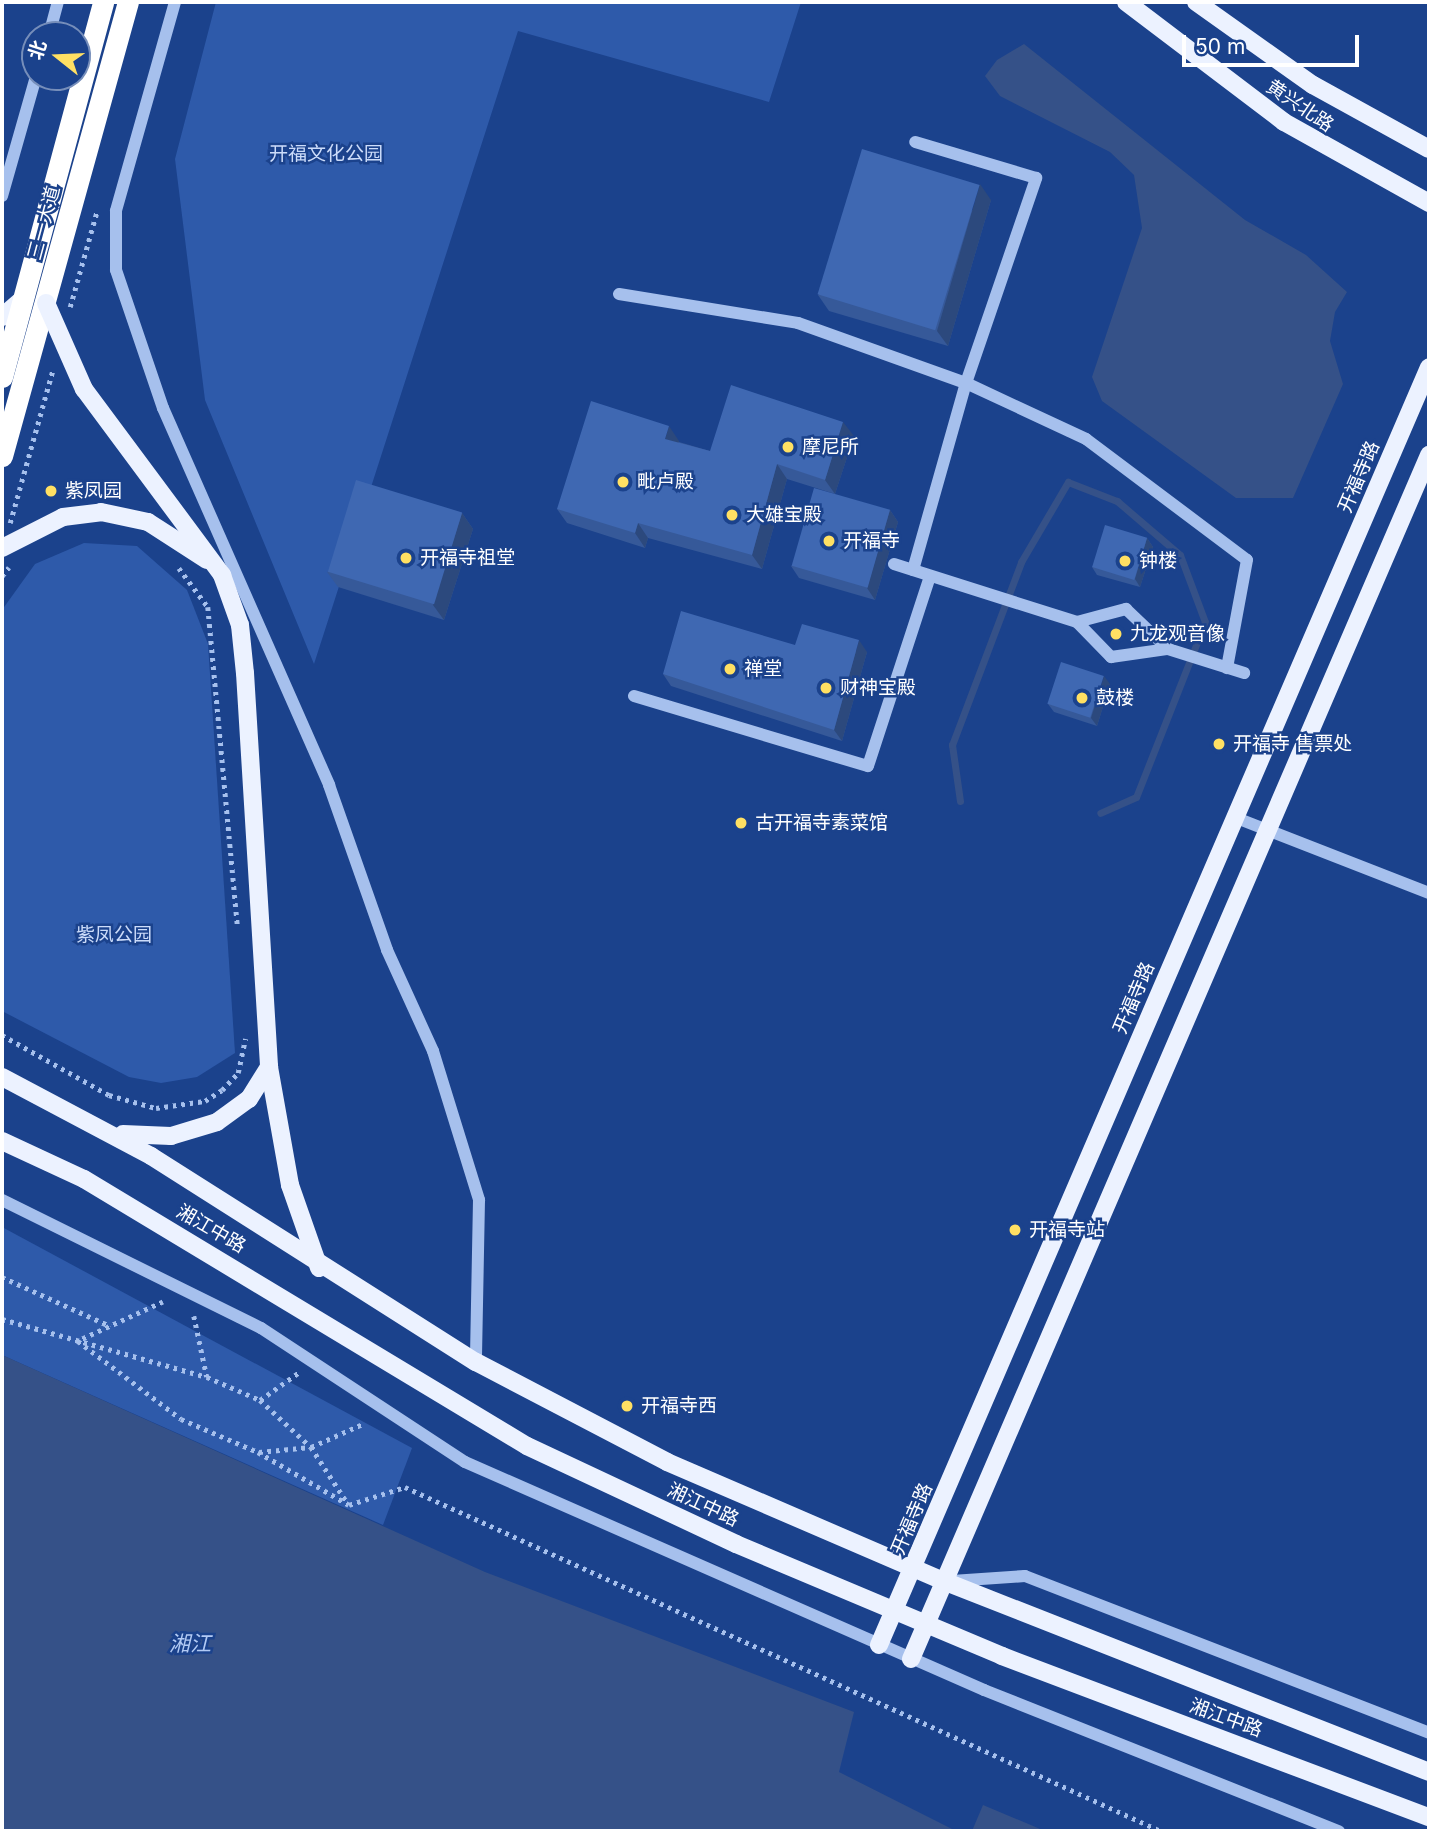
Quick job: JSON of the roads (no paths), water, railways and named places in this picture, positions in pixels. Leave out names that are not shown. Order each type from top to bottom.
[{"type":"highway","name":"三一大道","points":[[2,377],[103,2]]},
{"type":"highway","name":"三一大道","points":[[2,456],[128,2]]},
{"type":"main road","name":"黄兴北路","points":[[1126,2],[1284,122],[1429,203]]},
{"type":"main road","name":"黄兴北路","points":[[1196,2],[1313,85],[1429,149]]},
{"type":"main road","points":[[2,317],[24,298]]},
{"type":"main road","points":[[46,303],[84,389],[222,575],[240,625],[269,1067],[290,1185],[319,1268]]},
{"type":"main road","name":"开福寺路","points":[[879,1645],[1429,367]]},
{"type":"main road","points":[[911,1659],[1429,455]]},
{"type":"main road","points":[[4,543],[63,517],[101,512],[170,534],[222,575]]},
{"type":"main road","points":[[100,1128],[139,1139],[196,1132],[234,1113],[269,1067]]},
{"type":"main road","name":"湘江中路","points":[[2,1077],[100,1128],[319,1268],[476,1362],[667,1462],[946,1582],[1429,1772]]},
{"type":"main road","name":"湘江中路","points":[[2,1141],[84,1179],[527,1446],[894,1612],[1429,1817]]},
{"type":"street","points":[[53,21],[58,2]]},
{"type":"street","points":[[175,2],[116,211],[116,270],[163,408],[329,785],[387,950],[433,1051],[479,1200],[476,1362]]},
{"type":"street","points":[[2,196],[32,91]]},
{"type":"street","points":[[913,570],[966,383],[1036,178],[915,142]]},
{"type":"street","points":[[619,294],[798,323],[966,383],[1086,439],[1247,560],[1227,668]]},
{"type":"street","points":[[894,564],[1077,622],[1111,657],[1168,649]]},
{"type":"street","points":[[634,696],[868,766],[930,576]]},
{"type":"street","points":[[1077,622],[1126,609],[1168,649],[1244,673]]},
{"type":"street","points":[[1234,817],[1429,893]]},
{"type":"street","points":[[2,1200],[261,1328],[465,1462],[911,1659],[1339,1831]]},
{"type":"street","name":"湘江中路","points":[[946,1582],[1025,1576],[1429,1733]]},
{"type":"water","points":[[1024,44],[1245,220],[1306,255],[1347,292],[1335,312],[1330,341],[1343,384],[1293,498],[1236,498],[1102,401],[1092,377],[1142,228],[1134,175],[1110,152],[1000,96],[985,76],[997,60]]},
{"type":"water","name":"湘江","points":[[2,1355],[485,1572],[854,1712],[839,1772],[956,1831],[2,1831]]},
{"type":"water","points":[[983,1805],[1045,1831],[972,1831]]},
{"type":"waterway","points":[[960,801],[952,745],[1021,562],[1068,482],[1117,501],[1180,555],[1205,622],[1136,797],[1100,813]]},
{"type":"place","name":"摩尼所","points":[[788,447]]},
{"type":"place","name":"毗卢殿","points":[[623,482]]},
{"type":"place","name":"紫凤园","points":[[51,491]]},
{"type":"place","name":"大雄宝殿","points":[[732,515]]},
{"type":"place","name":"开福寺","points":[[829,541]]},
{"type":"place","name":"开福寺祖堂","points":[[406,558]]},
{"type":"place","name":"钟楼","points":[[1125,561]]},
{"type":"place","name":"九龙观音像","points":[[1116,634]]},
{"type":"place","name":"禅堂","points":[[730,669]]},
{"type":"place","name":"财神宝殿","points":[[826,688]]},
{"type":"place","name":"鼓楼","points":[[1082,698]]},
{"type":"place","name":"开福寺 售票处","points":[[1219,744]]},
{"type":"place","name":"古开福寺素菜馆","points":[[741,823]]},
{"type":"place","name":"开福寺站","points":[[1015,1230]]},
{"type":"place","name":"开福寺西","points":[[627,1406]]},
{"type":"park label","name":"开福文化公园","points":[[326,154]]},
{"type":"park label","name":"紫凤公园","points":[[114,935]]}]
